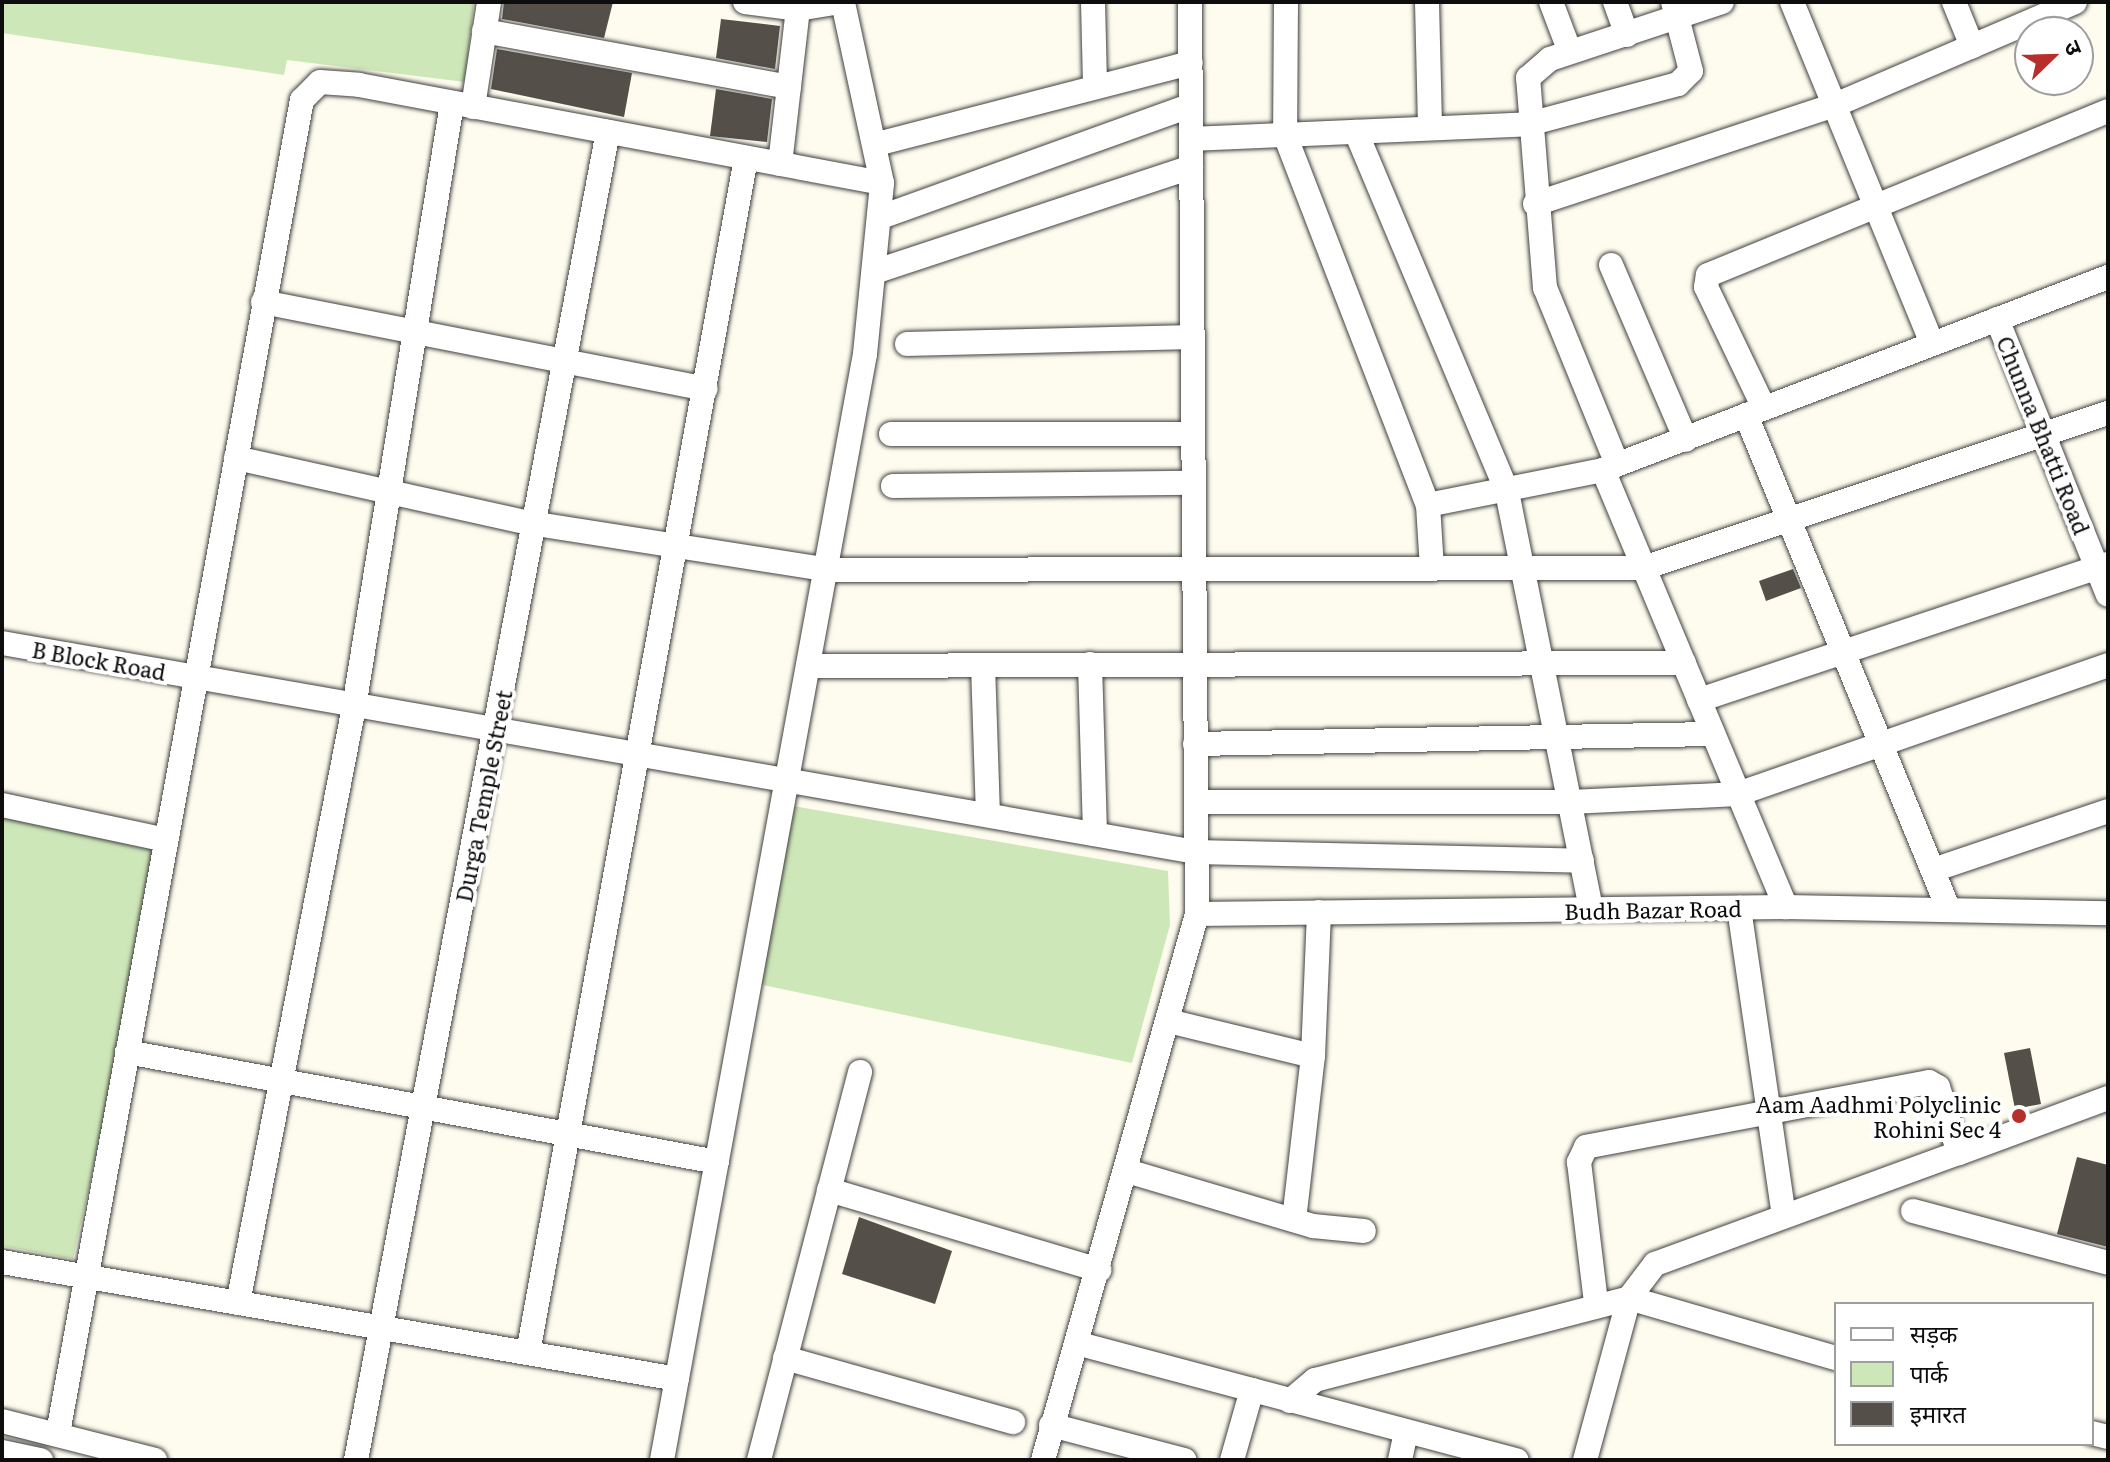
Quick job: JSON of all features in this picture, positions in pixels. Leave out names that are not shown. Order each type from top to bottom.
[{"type":"street","points":[[238,1303],[278,1080],[354,707],[388,492],[418,333],[462,105],[484,31],[489,2]]},
{"type":"street","points":[[662,1460],[808,666],[829,570],[881,217],[882,183],[877,144],[842,2],[798,9],[745,2]]},
{"type":"street","points":[[1093,2],[1095,83]]},
{"type":"street","points":[[1043,1460],[1197,914],[1190,2]]},
{"type":"street","points":[[1286,2],[1285,135],[1428,505],[1432,569]]},
{"type":"street","points":[[1427,2],[1430,128]]},
{"type":"street","points":[[1551,2],[1570,52]]},
{"type":"street","points":[[1615,2],[1627,35]]},
{"type":"street","points":[[1722,2],[1676,10],[1627,35],[1570,52],[1531,69],[1529,124],[1545,288],[1644,568],[1786,907]]},
{"type":"street","points":[[1792,2],[1932,343]]},
{"type":"street","points":[[1954,2],[1972,46]]},
{"type":"street","points":[[1535,204],[1835,105],[1972,46],[2023,12],[2075,2]]},
{"type":"street","points":[[780,164],[798,9]]},
{"type":"street","points":[[1191,139],[1529,124],[1688,78],[1676,10]]},
{"type":"street","points":[[484,31],[789,87]]},
{"type":"street","points":[[877,144],[1095,83],[1191,63]]},
{"type":"street","points":[[58,1433],[302,100],[310,89],[359,85],[882,183]]},
{"type":"street","points":[[881,217],[1190,106]]},
{"type":"street","points":[[1948,908],[1789,520],[1755,411],[1705,279],[2108,111]]},
{"type":"street","name":"Durga Temple Street","points":[[356,1460],[420,1107],[496,731],[530,523],[567,366],[608,132]]},
{"type":"street","points":[[1356,132],[1507,492],[1544,663],[1591,909]]},
{"type":"street","points":[[528,1353],[637,754],[681,546],[746,158]]},
{"type":"street","points":[[874,272],[1191,167]]},
{"type":"street","points":[[1611,265],[1686,440]]},
{"type":"street","points":[[1428,505],[1507,492],[1610,467],[1997,319],[2106,285]]},
{"type":"street","points":[[263,302],[567,366],[706,389]]},
{"type":"street","name":"Chunna Bhatti Road","points":[[1997,319],[2044,436],[2102,566],[2108,595]]},
{"type":"street","points":[[907,344],[1192,337]]},
{"type":"street","points":[[236,458],[530,523],[829,570],[1644,568],[2108,413]]},
{"type":"street","points":[[891,434],[1193,434]]},
{"type":"street","points":[[893,486],[1193,483]]},
{"type":"street","points":[[1699,700],[2102,566]]},
{"type":"street","name":"B Block Road","points":[[2,643],[1196,852],[1582,861]]},
{"type":"street","points":[[808,666],[1684,663]]},
{"type":"street","points":[[1090,664],[1095,834]]},
{"type":"street","points":[[983,665],[988,815]]},
{"type":"street","points":[[1196,802],[1570,802],[1738,794],[1880,741],[2108,665]]},
{"type":"street","points":[[1195,744],[1713,734]]},
{"type":"street","points":[[2,805],[166,840]]},
{"type":"street","points":[[1933,870],[2108,811]]},
{"type":"street","name":"Budh Bazar Road","points":[[1197,914],[1786,907],[2108,913]]},
{"type":"street","points":[[1739,908],[1784,1215]]},
{"type":"street","points":[[1294,1220],[1313,1056],[1319,912]]},
{"type":"street","points":[[1168,1021],[1313,1056]]},
{"type":"street","points":[[127,1052],[717,1162]]},
{"type":"street","points":[[759,1460],[860,1072]]},
{"type":"street","points":[[1596,1302],[1582,1151],[1768,1112],[1935,1083],[1959,1153]]},
{"type":"street","points":[[1585,1460],[1629,1298],[1646,1269],[1784,1215],[2108,1098]]},
{"type":"street","points":[[1127,1171],[1294,1220],[1364,1231]]},
{"type":"street","points":[[829,1190],[1099,1270]]},
{"type":"street","points":[[1913,1211],[2108,1263]]},
{"type":"street","points":[[2,1262],[677,1379]]},
{"type":"street","points":[[1290,1401],[1315,1380],[1596,1302],[1629,1298],[1834,1357]]},
{"type":"street","points":[[1076,1343],[1517,1460]]},
{"type":"street","points":[[785,1358],[1013,1422]]},
{"type":"street","points":[[1232,1460],[1252,1390]]},
{"type":"street","points":[[2,1421],[155,1460]]},
{"type":"street","points":[[1051,1425],[1184,1460]]},
{"type":"street","points":[[1400,1460],[1406,1432]]},
{"type":"street","points":[[2,1452],[41,1460]]},
{"type":"green space","points":[[2,2],[474,2],[465,82],[287,60],[284,75],[2,33]]},
{"type":"green space","points":[[2,805],[166,840],[73,1259],[2,1246]]},
{"type":"green space","points":[[793,806],[1168,871],[1170,925],[1132,1063],[758,984]]},
{"type":"building","points":[[504,2],[613,2],[604,38],[502,19]]},
{"type":"building","points":[[721,19],[780,26],[775,69],[716,58]]},
{"type":"building","points":[[497,49],[632,73],[624,117],[491,89]]},
{"type":"building","points":[[716,89],[772,99],[767,142],[710,136]]},
{"type":"building","points":[[1793,569],[1801,588],[1766,601],[1759,581]]},
{"type":"building","points":[[2030,1048],[2041,1104],[2015,1109],[2004,1053]]},
{"type":"building","points":[[2077,1157],[2108,1165],[2108,1247],[2057,1234]]},
{"type":"building","points":[[859,1217],[952,1251],[935,1304],[842,1274]]},
{"type":"place","name":"Aam Aadhmi Polyclinic Rohini Sec 4","points":[[2019,1116]]}]
